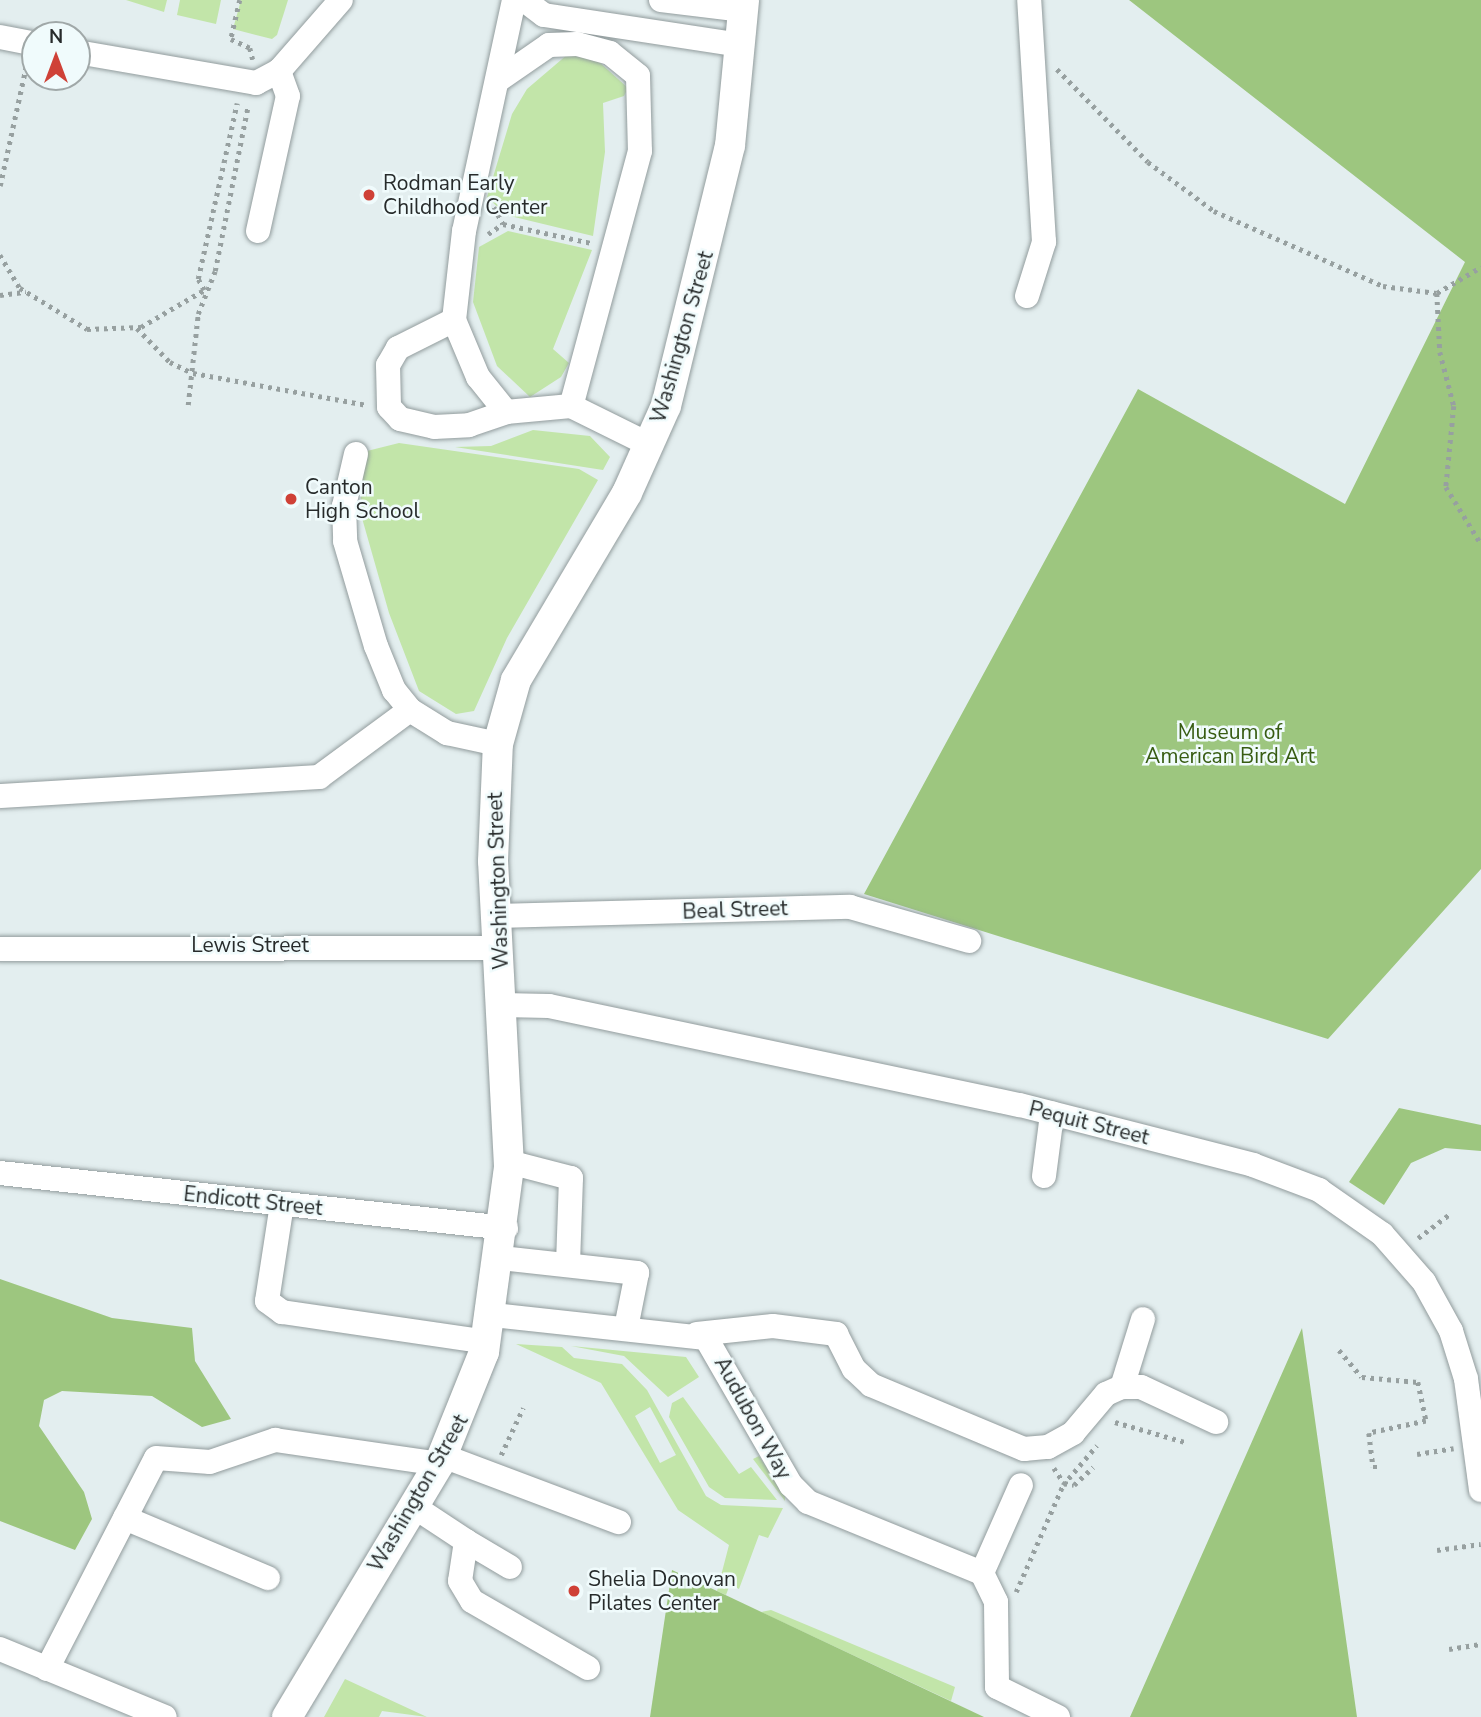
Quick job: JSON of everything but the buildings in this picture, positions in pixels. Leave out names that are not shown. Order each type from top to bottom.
[{"type":"main road","name":"Washington Street","points":[[287,1717],[441,1460],[490,1328],[506,1228],[509,1162],[496,916],[498,744],[516,680],[650,445],[716,215],[740,45],[743,5]]},
{"type":"street","points":[[91,55],[225,80],[256,83],[279,71],[341,0]]},
{"type":"street","points":[[506,412],[478,377],[454,320],[464,231],[514,0]]},
{"type":"street","points":[[524,0],[544,15],[740,45]]},
{"type":"street","points":[[662,0],[743,5]]},
{"type":"street","points":[[1027,296],[1044,242],[1029,0]]},
{"type":"street","points":[[0,37],[21,47]]},
{"type":"street","points":[[497,81],[549,45],[577,44],[610,53],[638,76],[640,151],[617,248],[571,406]]},
{"type":"street","points":[[258,231],[288,96],[279,71]]},
{"type":"street","points":[[454,320],[398,348],[388,365],[389,407],[400,418],[433,427],[469,425],[506,412],[571,406],[650,445]]},
{"type":"street","points":[[356,454],[344,506],[345,541],[376,646],[394,690],[411,710],[447,733],[498,744]]},
{"type":"street","points":[[0,796],[319,777],[411,710]]},
{"type":"street","name":"Beal Street","points":[[496,916],[850,907],[969,941]]},
{"type":"street","name":"Lewis Street","points":[[0,949],[499,948]]},
{"type":"street","name":"Pequit Street","points":[[502,1005],[549,1006],[1052,1114],[1253,1166],[1319,1190],[1382,1234],[1424,1282],[1451,1331],[1466,1379],[1481,1490]]},
{"type":"street","points":[[1044,1176],[1052,1114]]},
{"type":"street","points":[[509,1162],[571,1178],[568,1265]]},
{"type":"street","name":"Endicott Street","points":[[0,1173],[506,1228]]},
{"type":"street","points":[[282,1204],[268,1301],[282,1312],[490,1328],[626,1328],[697,1334],[785,1326],[836,1334],[853,1369],[899,1401],[1024,1449],[1048,1447],[1073,1433],[1106,1394],[1122,1387],[1141,1388],[1216,1422]]},
{"type":"street","points":[[501,1258],[637,1273],[626,1328]]},
{"type":"street","points":[[1122,1387],[1143,1319]]},
{"type":"street","name":"Audubon Way","points":[[697,1334],[711,1344],[791,1485],[808,1502],[982,1573]]},
{"type":"street","points":[[47,1669],[156,1458],[210,1462],[275,1440],[441,1460],[491,1475],[618,1522]]},
{"type":"street","points":[[1021,1485],[982,1573],[996,1602],[997,1687],[1058,1717]]},
{"type":"street","points":[[413,1506],[510,1567]]},
{"type":"street","points":[[125,1518],[268,1578]]},
{"type":"street","points":[[466,1541],[460,1581],[472,1601],[588,1668]]},
{"type":"street","points":[[0,1649],[165,1717]]},
{"type":"path","points":[[240,0],[231,39],[250,48],[253,61]]},
{"type":"path","points":[[1033,41],[1139,154],[1214,211],[1383,286],[1437,293],[1481,267]]},
{"type":"path","points":[[0,186],[22,91]]},
{"type":"path","points":[[188,405],[204,290],[215,271],[249,103],[237,102],[198,279],[204,290]]},
{"type":"path","points":[[464,231],[488,234],[503,224],[617,248]]},
{"type":"path","points":[[0,255],[26,292],[87,330],[136,328],[204,290]]},
{"type":"path","points":[[0,295],[26,292]]},
{"type":"path","points":[[1437,293],[1440,352],[1454,406],[1446,487],[1481,544]]},
{"type":"path","points":[[136,328],[170,362],[192,373],[368,406]]},
{"type":"path","points":[[1418,1238],[1451,1213]]},
{"type":"path","points":[[1339,1350],[1362,1377],[1418,1382],[1426,1421],[1369,1433],[1373,1467],[1378,1467]]},
{"type":"path","points":[[491,1475],[523,1408]]},
{"type":"path","points":[[1108,1426],[1130,1422],[1188,1443]]},
{"type":"path","points":[[1012,1601],[1064,1483],[1102,1435]]},
{"type":"path","points":[[1048,1447],[1064,1483]]},
{"type":"path","points":[[1417,1454],[1459,1447]]},
{"type":"path","points":[[1064,1483],[1074,1485],[1093,1467]]},
{"type":"path","points":[[1437,1550],[1481,1544]]},
{"type":"path","points":[[1449,1648],[1481,1644]]},
{"type":"green space","points":[[126,0],[167,0],[164,12]]},
{"type":"green space","points":[[180,0],[221,0],[216,24],[177,15]]},
{"type":"green space","points":[[241,0],[288,0],[277,35],[272,39],[233,29]]},
{"type":"green space","name":"Museum of American Bird Art","points":[[1129,0],[1481,0],[1481,869],[1328,1039],[864,894],[1138,389],[1345,504],[1465,262]]},
{"type":"green space","points":[[568,54],[597,60],[628,88],[624,96],[603,103],[605,152],[593,236],[506,215],[487,197],[512,114],[527,89]]},
{"type":"green space","points":[[508,231],[592,250],[553,349],[569,363],[561,377],[530,397],[497,366],[473,302],[479,247]]},
{"type":"green space","points":[[533,430],[590,436],[610,457],[603,470],[455,447],[491,446]]},
{"type":"green space","points":[[399,443],[579,469],[598,480],[507,638],[474,711],[456,714],[419,691],[389,613],[360,511],[367,451]]},
{"type":"green space","points":[[1399,1108],[1481,1125],[1481,1151],[1445,1148],[1411,1163],[1384,1205],[1349,1182]]},
{"type":"green space","points":[[0,1279],[112,1318],[192,1328],[195,1361],[231,1419],[202,1427],[152,1396],[62,1391],[44,1400],[39,1426],[84,1492],[92,1519],[75,1550],[0,1521]]},
{"type":"green space","points":[[1302,1328],[1357,1717],[1130,1717],[1246,1455]]},
{"type":"green space","points":[[516,1344],[562,1347],[574,1358],[622,1364],[647,1390],[706,1496],[721,1505],[783,1508],[768,1538],[759,1535],[739,1589],[730,1584],[726,1595],[717,1591],[729,1545],[678,1510],[601,1383]],"holes":[[[650,1407],[676,1455],[660,1463],[635,1416]]]},
{"type":"green space","points":[[571,1346],[686,1357],[699,1377],[668,1397],[624,1356]]},
{"type":"green space","points":[[683,1397],[739,1474],[751,1467],[777,1500],[725,1498],[709,1487],[669,1417],[672,1403]]},
{"type":"green space","points":[[759,1456],[785,1495],[785,1501],[753,1459]]},
{"type":"green space","points":[[672,1570],[717,1591],[984,1717],[650,1717]]},
{"type":"green space","points":[[771,1610],[955,1687],[951,1701],[761,1612]]},
{"type":"green space","points":[[345,1679],[427,1717],[382,1711],[379,1717],[324,1717]]},
{"type":"place","name":"Rodman Early Childhood Center","points":[[369,195]]},
{"type":"place","name":"Canton High School","points":[[291,499]]},
{"type":"place","name":"Shelia Donovan Pilates Center","points":[[574,1591]]}]
